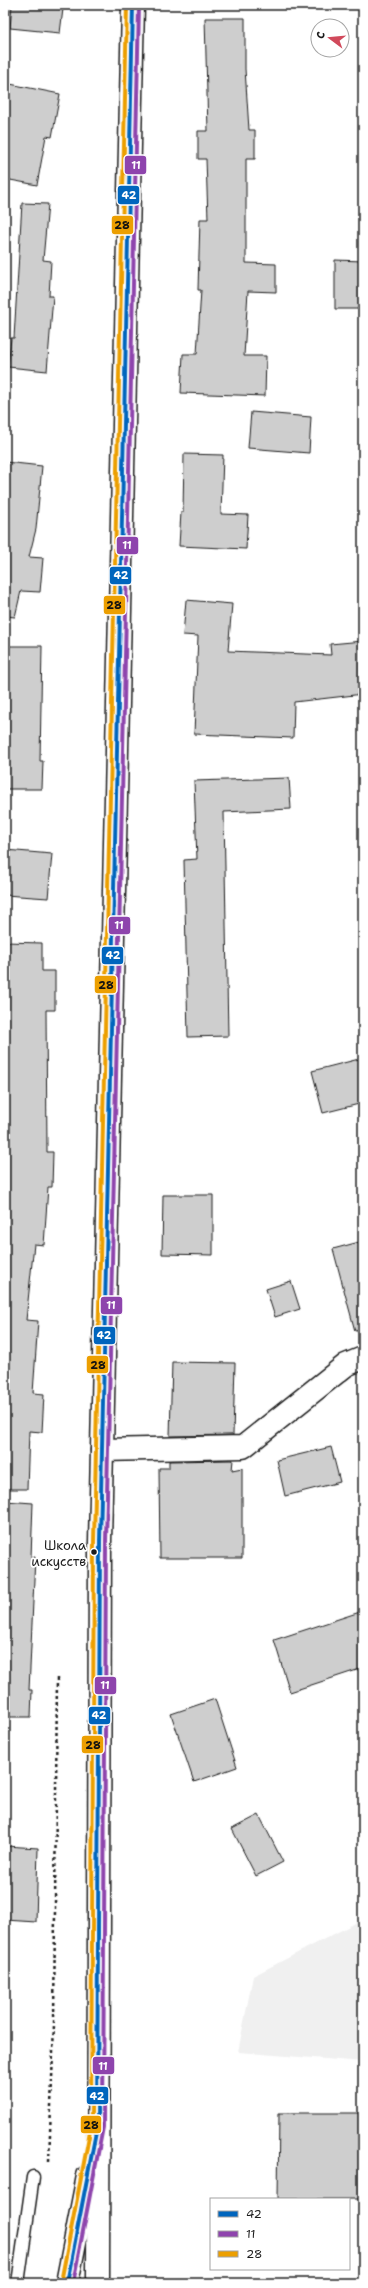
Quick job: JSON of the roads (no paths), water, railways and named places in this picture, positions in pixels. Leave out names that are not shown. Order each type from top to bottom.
[{"type":"main road","points":[[98,2283],[102,1450],[133,5]]},
{"type":"main road","points":[[102,1450],[243,1447],[346,1365],[363,1358]]},
{"type":"main road","points":[[67,2283],[98,2128]]},
{"type":"lane","points":[[18,2283],[33,2177]]},
{"type":"place","name":"Школа искусств","points":[[94,1552]]}]
